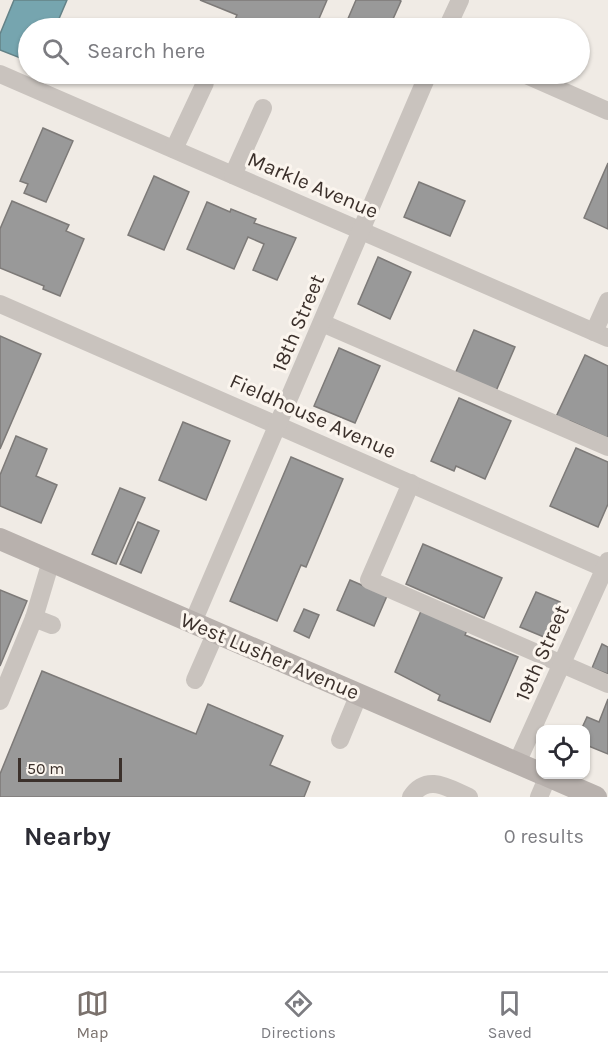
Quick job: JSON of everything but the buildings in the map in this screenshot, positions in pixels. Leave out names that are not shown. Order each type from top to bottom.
[{"type":"main road","name":"West Lusher Avenue","points":[[0,539],[536,771]]},
{"type":"main road","name":"West Lusher Avenue","points":[[553,779],[596,797]]},
{"type":"street","points":[[452,18],[460,0]]},
{"type":"street","name":"Markle Avenue","points":[[0,74],[18,82]]},
{"type":"street","name":"Markle Avenue","points":[[23,84],[601,335]]},
{"type":"street","points":[[174,149],[206,84]]},
{"type":"street","name":"18th Street","points":[[193,622],[424,84]]},
{"type":"street","points":[[547,84],[608,111]]},
{"type":"street","points":[[233,175],[263,108]]},
{"type":"street","points":[[601,335],[608,301]]},
{"type":"street","name":"Fieldhouse Avenue","points":[[0,304],[607,567]]},
{"type":"street","points":[[322,323],[608,447]]},
{"type":"street","points":[[411,483],[369,580],[608,684]]},
{"type":"street","points":[[0,701],[34,618],[51,561]]},
{"type":"street","name":"19th Street","points":[[517,763],[607,567]]},
{"type":"street","points":[[34,618],[52,625]]},
{"type":"street","points":[[195,680],[216,632]]},
{"type":"street","points":[[340,741],[359,694]]},
{"type":"street","points":[[539,797],[543,779]]},
{"type":"street","points":[[411,797],[419,786],[436,783],[469,797]]}]
